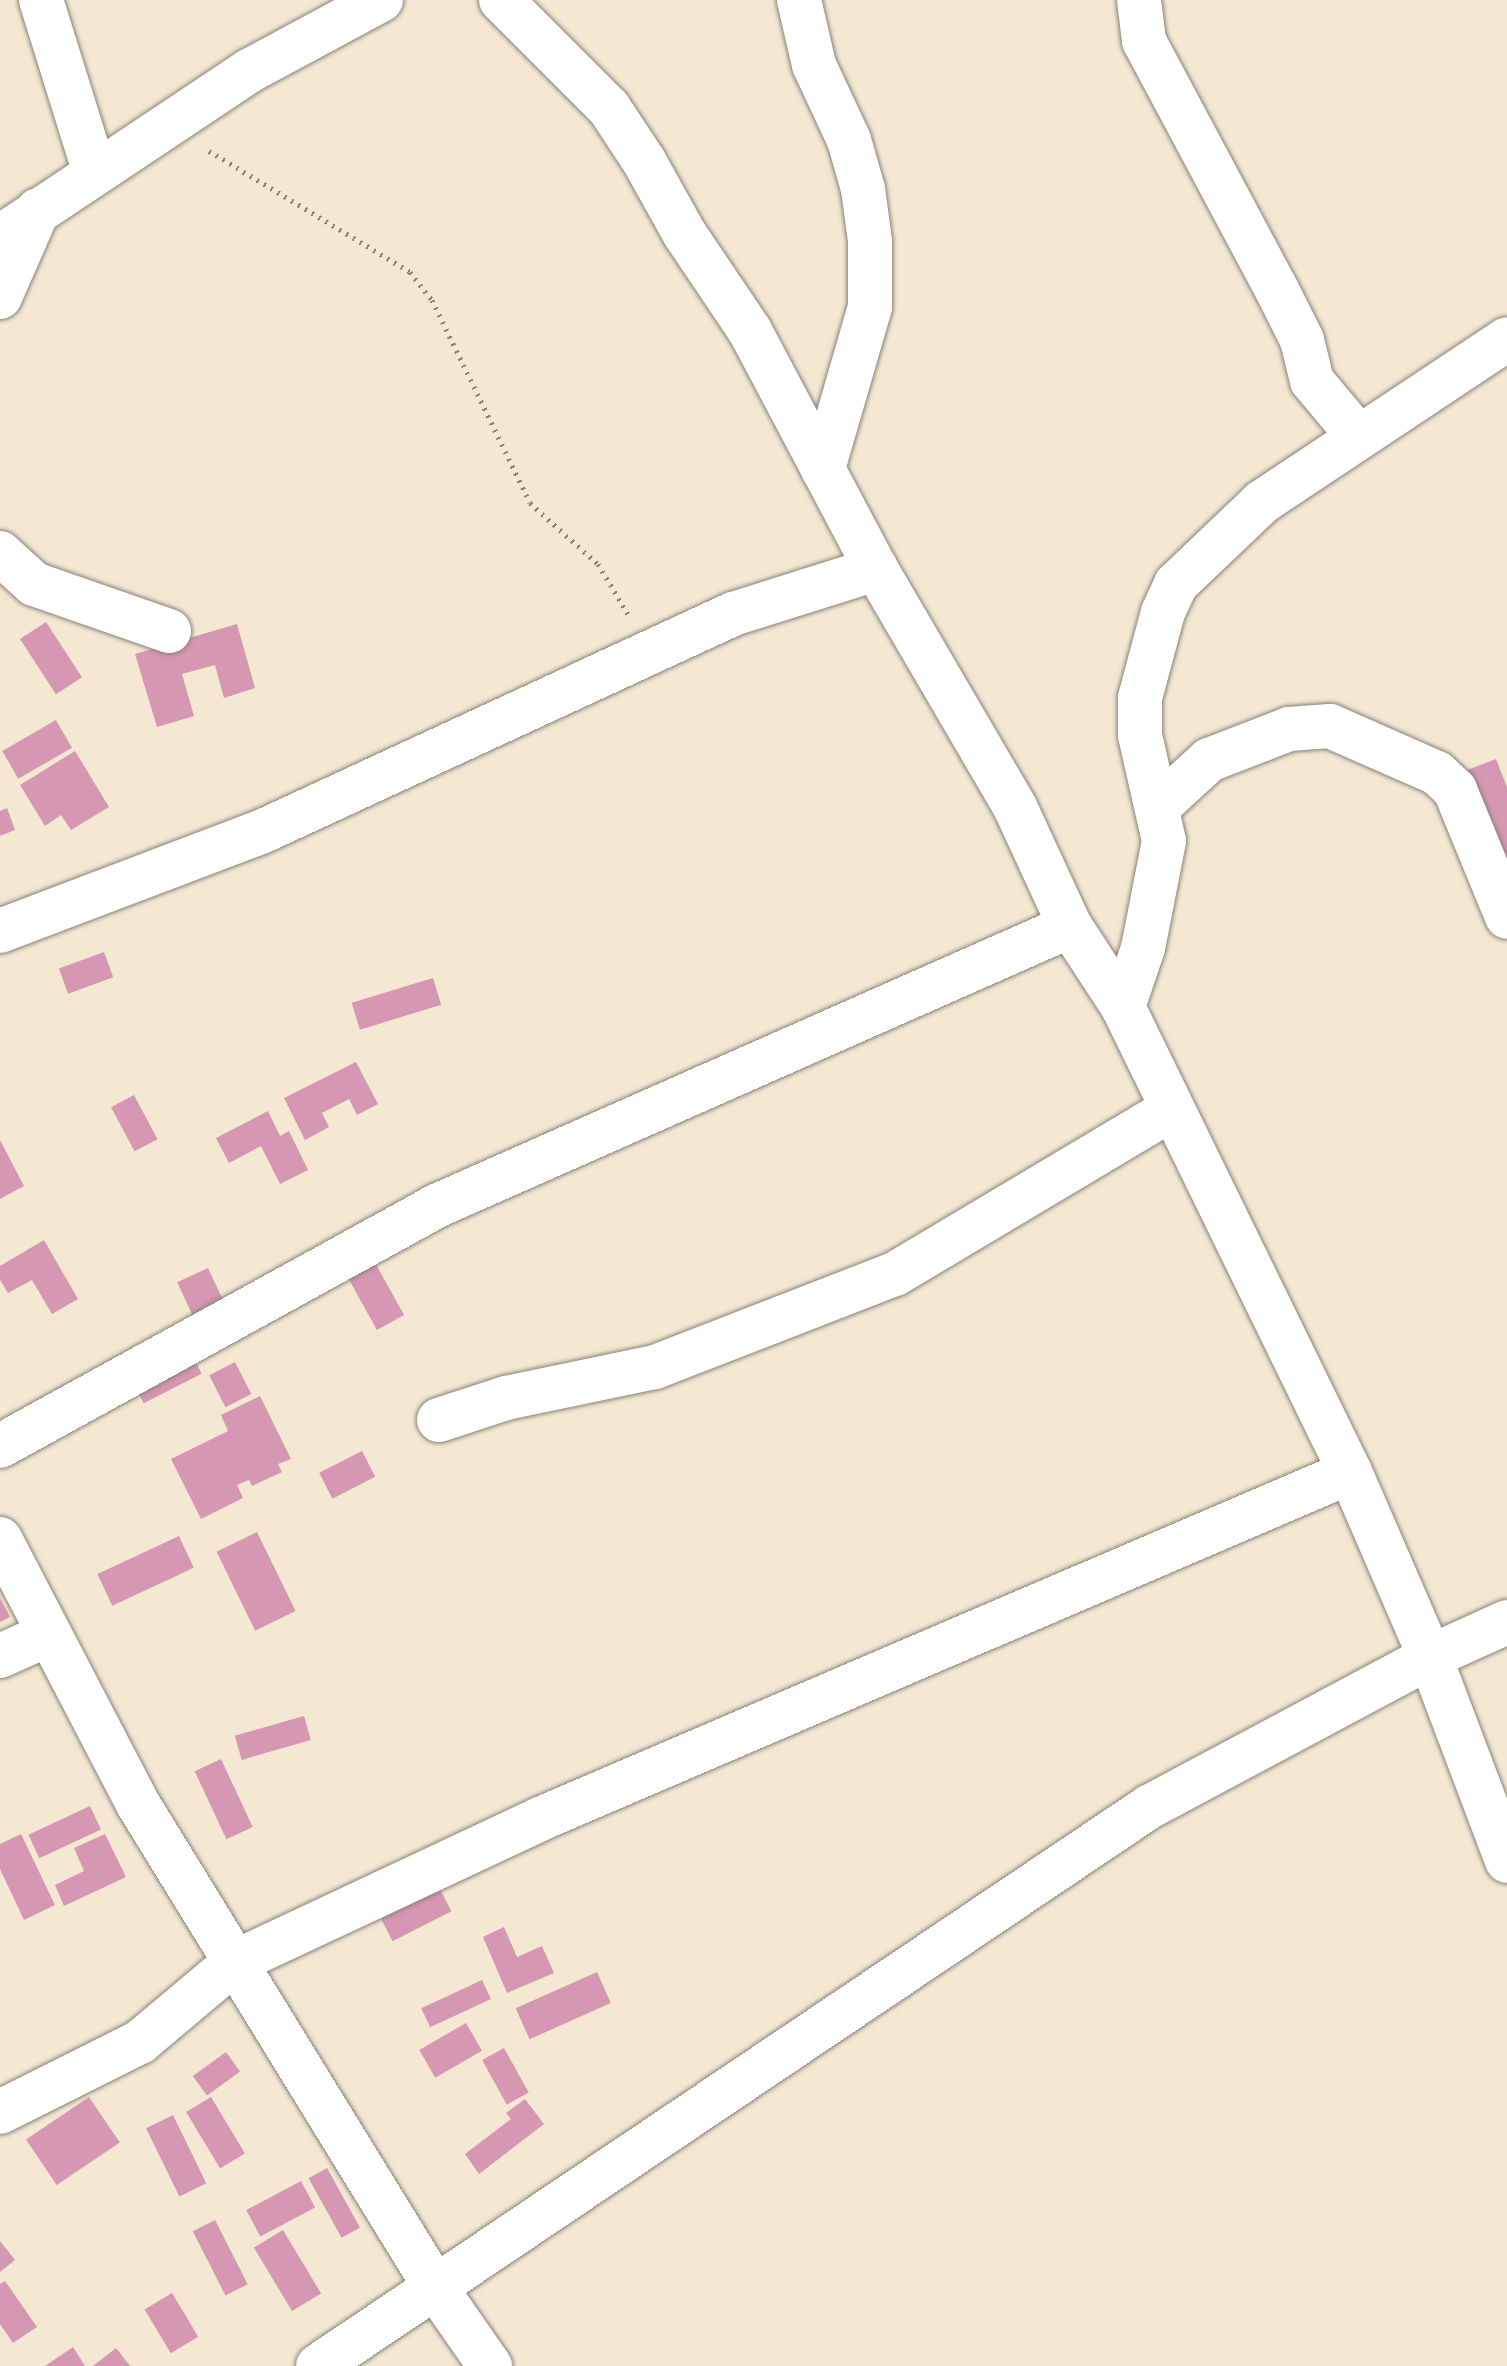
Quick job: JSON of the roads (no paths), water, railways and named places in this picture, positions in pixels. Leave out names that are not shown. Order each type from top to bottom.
[{"type":"street","points":[[41,0],[95,173]]},
{"type":"street","points":[[0,237],[249,71],[381,0]]},
{"type":"street","points":[[501,0],[609,108],[750,331],[876,569],[1015,807],[1070,926],[1123,1007],[1170,1110],[1350,1472],[1430,1657],[1507,1861]]},
{"type":"street","points":[[799,0],[814,65],[849,140],[863,189],[870,241],[870,307],[823,469]]},
{"type":"street","points":[[1139,0],[1144,41],[1302,340],[1312,381],[1358,436]]},
{"type":"street","points":[[0,297],[38,210]]},
{"type":"street","points":[[1123,1007],[1143,948],[1164,841],[1160,805],[1140,735],[1140,698],[1163,612],[1176,584],[1262,502],[1507,339]]},
{"type":"street","points":[[0,553],[34,584],[169,631]]},
{"type":"street","points":[[0,931],[261,832],[733,614],[876,569]]},
{"type":"street","points":[[1160,805],[1209,760],[1289,729],[1330,726],[1437,773],[1455,790],[1507,917]]},
{"type":"street","points":[[0,1446],[434,1207],[1070,926]]},
{"type":"street","points":[[439,1420],[506,1398],[655,1367],[895,1274],[1170,1110]]},
{"type":"street","points":[[0,2112],[140,2042],[235,1962],[568,1807],[1350,1472]]},
{"type":"street","points":[[0,1539],[138,1804],[437,2290],[490,2366]]},
{"type":"street","points":[[318,2366],[437,2290],[1149,1807],[1430,1657],[1507,1622]]},
{"type":"street","points":[[0,1656],[49,1634]]}]
